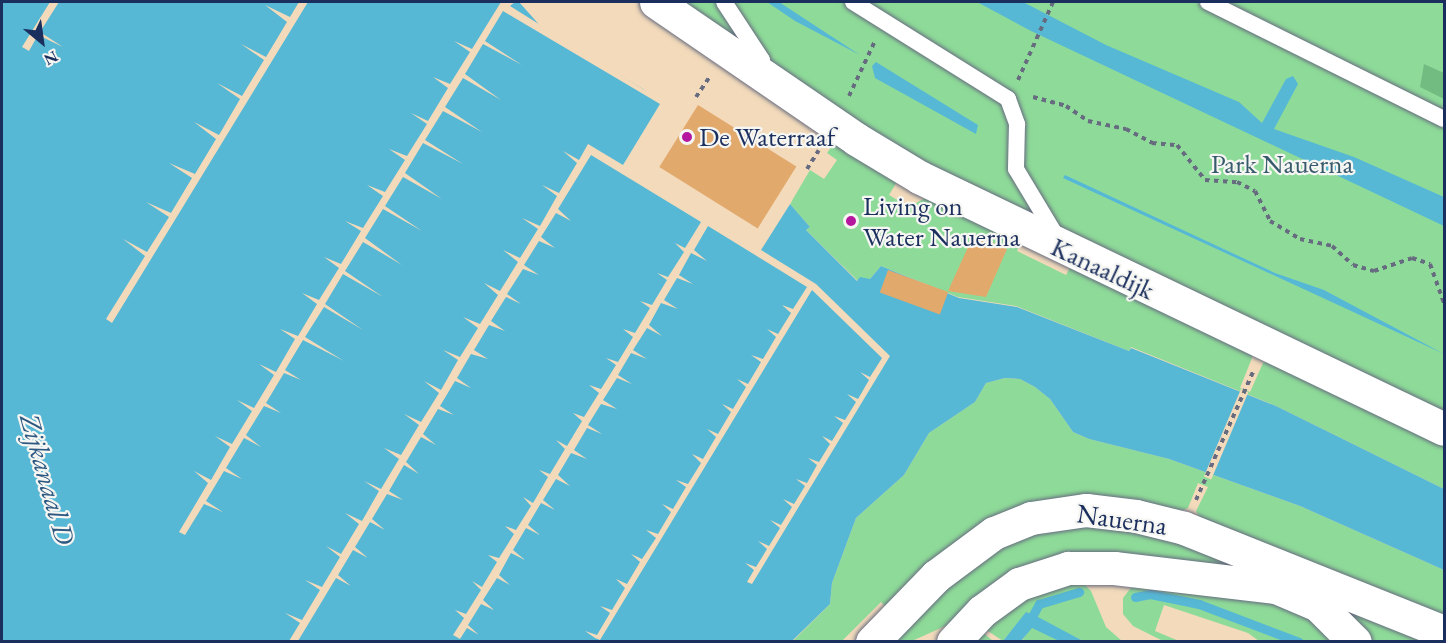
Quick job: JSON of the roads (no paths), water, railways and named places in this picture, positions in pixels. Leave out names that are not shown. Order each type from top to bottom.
[{"type":"street","name":"Kanaaldijk","points":[[656,2],[764,78],[919,177],[1062,248],[1444,429]]},
{"type":"street","name":"Nauerna","points":[[872,642],[936,576],[980,542],[1030,518],[1065,511],[1098,511],[1162,521],[1296,584],[1444,632]]},
{"type":"street","name":"Nauerna","points":[[953,642],[1011,589],[1040,574],[1068,568],[1156,571],[1263,583],[1296,584],[1355,642]]},
{"type":"lane","points":[[724,2],[762,60],[764,78]]},
{"type":"lane","points":[[853,2],[1012,96],[1017,124],[1016,169],[1062,248]]},
{"type":"lane","points":[[1208,2],[1444,119]]},
{"type":"water","name":"Zijkanaal D","points":[[2,2],[519,2],[543,29],[643,89],[790,204],[810,227],[806,230],[857,281],[860,277],[870,279],[881,266],[959,298],[1017,307],[1129,351],[1131,348],[1276,406],[1444,489],[1444,570],[1300,506],[1169,459],[1089,439],[1073,432],[1050,399],[1035,387],[1020,379],[1005,378],[986,383],[975,402],[929,433],[904,475],[856,518],[832,583],[830,604],[792,641],[2,641]]},
{"type":"water","points":[[767,2],[779,2],[860,55],[795,21]]},
{"type":"water","points":[[977,2],[1023,2],[1106,45],[1239,102],[1262,123],[1286,79],[1293,76],[1298,84],[1274,129],[1354,157],[1444,197],[1444,226],[1031,31]]},
{"type":"water","points":[[876,62],[978,125],[976,134],[875,78],[872,66]]},
{"type":"water","points":[[1065,175],[1275,273],[1324,290],[1444,354],[1063,178]]},
{"type":"water","points":[[1026,612],[1083,641],[1059,641],[1032,628],[1021,641],[1003,641]]},
{"type":"waterway","points":[[1029,622],[1039,604],[1079,592]]},
{"type":"waterway","points":[[1135,597],[1150,594],[1199,604],[1299,642]]},
{"type":"place","name":"De Waterraaf","points":[[687,137]]},
{"type":"place","name":"Living on Water Nauerna","points":[[851,221]]},
{"type":"park label","name":"Park Nauerna","points":[[1282,164]]}]
